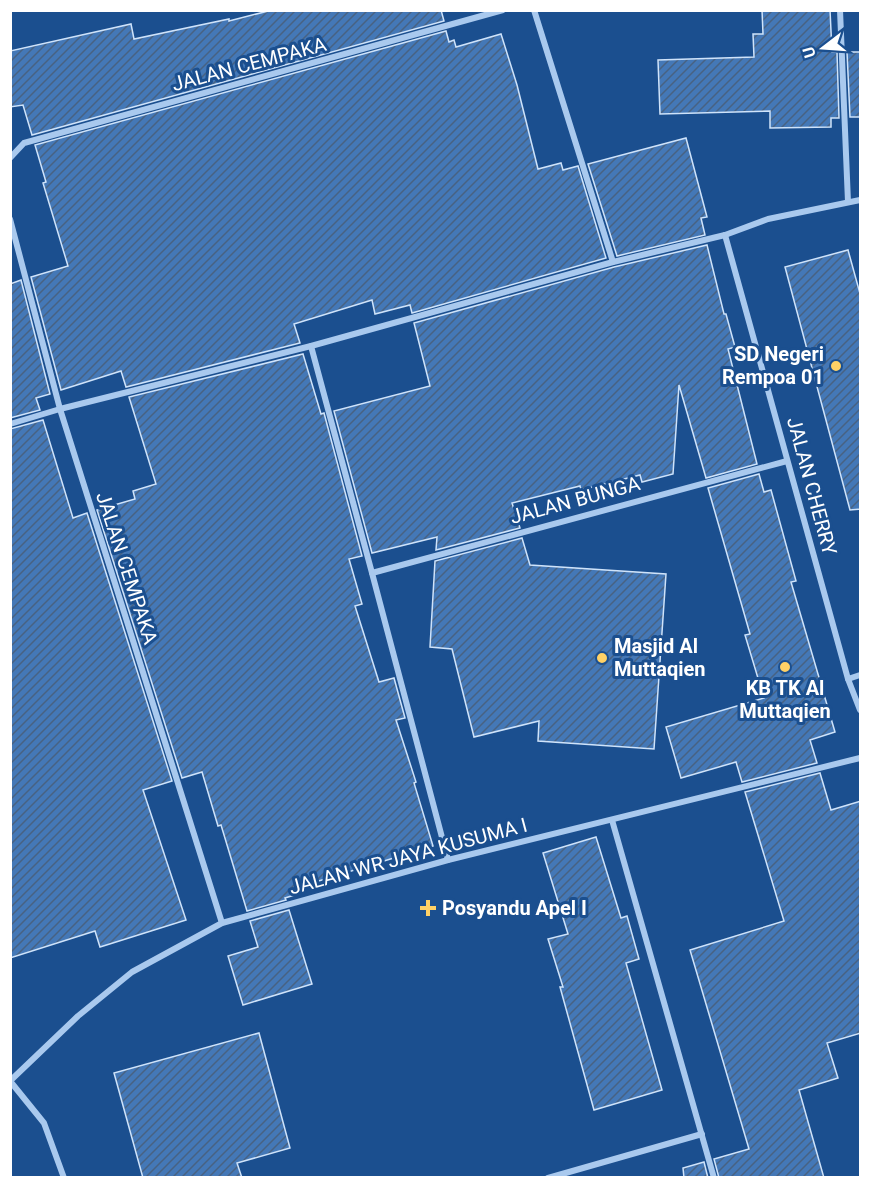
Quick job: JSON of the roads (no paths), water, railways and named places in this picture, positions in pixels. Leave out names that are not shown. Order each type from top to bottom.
[{"type":"street","name":"JALAN CEMPAKA","points":[[10,158],[24,143],[503,10]]},
{"type":"street","points":[[534,10],[613,262]]},
{"type":"street","points":[[840,10],[848,202]]},
{"type":"street","points":[[10,424],[60,409],[311,346],[613,262],[725,236],[768,219],[861,200]]},
{"type":"street","name":"JALAN CEMPAKA","points":[[10,219],[60,409],[222,923]]},
{"type":"street","name":"JALAN CHERRY","points":[[725,236],[848,680],[861,710]]},
{"type":"street","points":[[311,346],[448,860]]},
{"type":"street","name":"JALAN BUNGA","points":[[372,573],[787,461]]},
{"type":"street","points":[[848,680],[861,675]]},
{"type":"street","name":"JALAN WR JAYA KUSUMA I","points":[[10,1081],[78,1016],[132,972],[222,923],[448,860],[861,758]]},
{"type":"street","points":[[612,820],[714,1178]]},
{"type":"street","points":[[10,1081],[44,1123],[64,1178]]},
{"type":"street","points":[[548,1178],[702,1134]]},
{"type":"place","name":"SD Negeri Rempoa 01","points":[[836,366]]},
{"type":"place","name":"Masjid Al Muttaqien","points":[[602,658]]},
{"type":"place","name":"KB TK Al Muttaqien","points":[[785,667]]},
{"type":"place","name":"Posyandu Apel I","points":[[428,908]]}]
